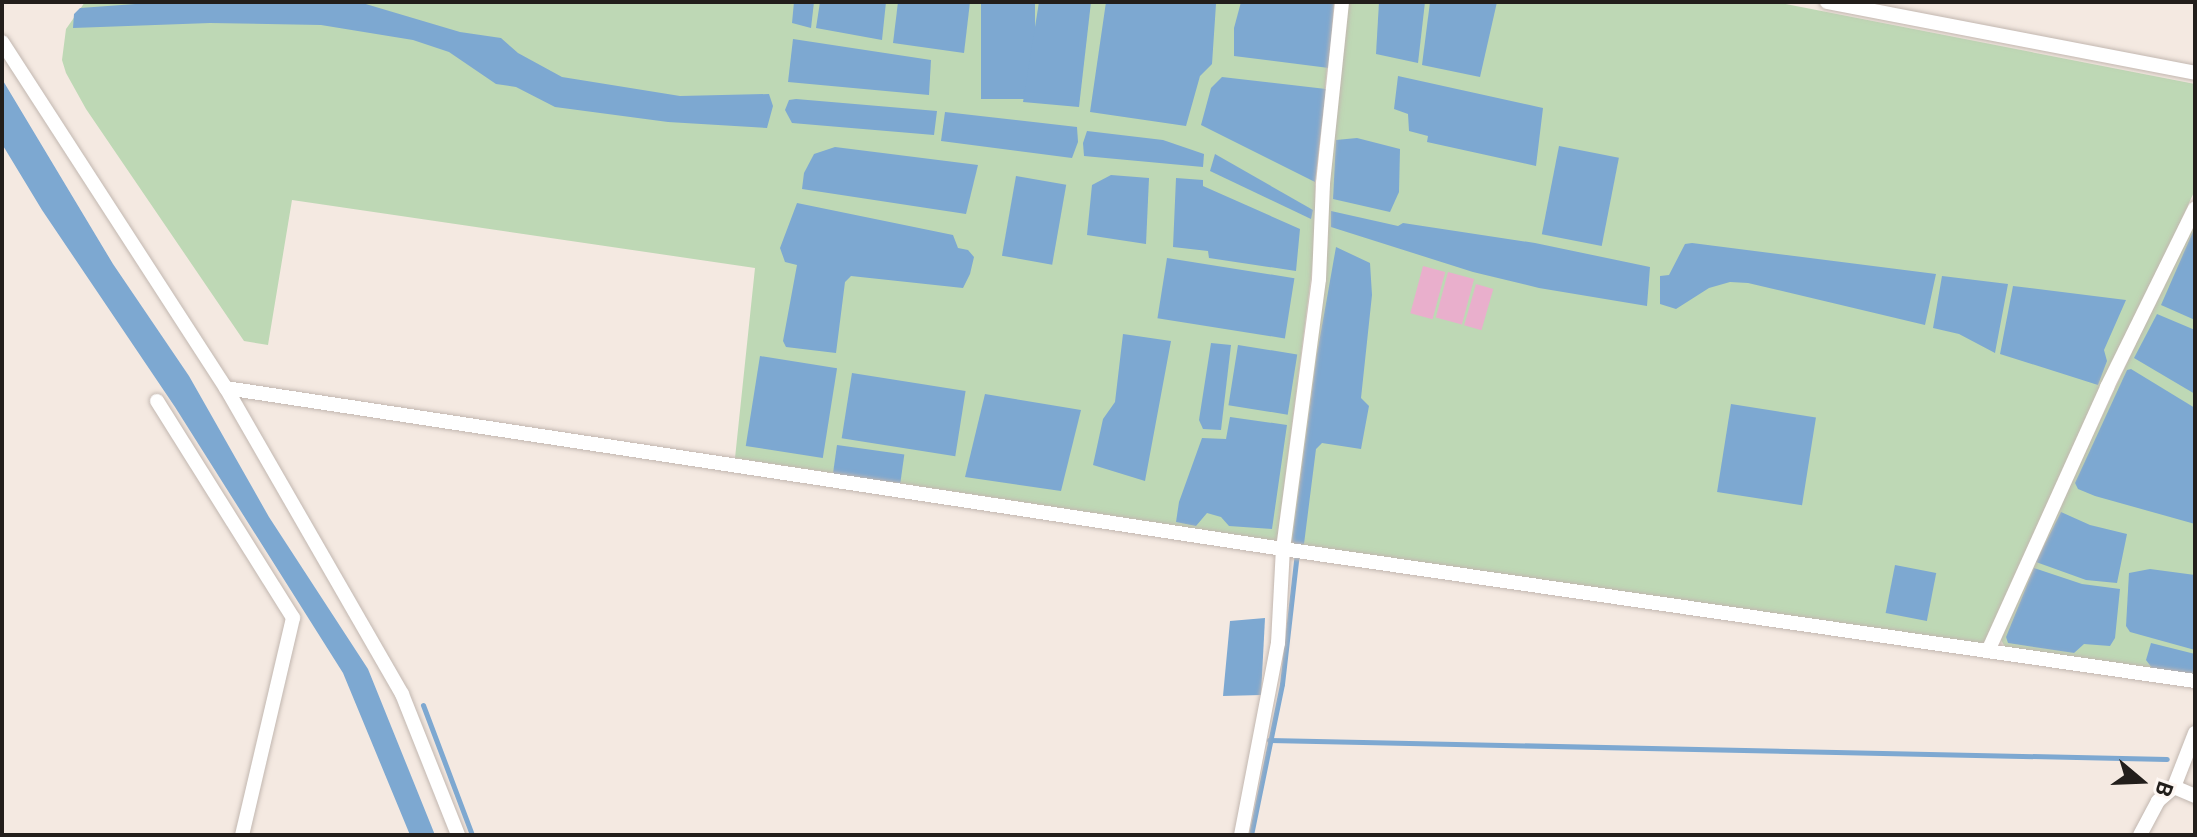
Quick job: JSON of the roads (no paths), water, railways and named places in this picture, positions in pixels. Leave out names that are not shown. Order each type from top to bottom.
[{"type":"street","points":[[1241,835],[1274,679],[1283,549],[1323,228],[1323,183],[1342,2]]},
{"type":"street","points":[[1827,2],[2195,73]]},
{"type":"street","points":[[2,42],[226,388],[402,694],[458,835]]},
{"type":"street","points":[[1988,651],[2107,387],[2195,208]]},
{"type":"street","points":[[226,388],[1283,549],[2195,681]]},
{"type":"street","points":[[157,401],[293,618],[242,835]]},
{"type":"street","points":[[2140,835],[2158,801],[2174,787],[2195,733]]},
{"type":"street","points":[[2174,787],[2195,796]]},
{"type":"water","points":[[163,2],[359,2],[460,32],[501,38],[518,53],[562,77],[680,96],[769,94],[773,106],[767,128],[668,122],[555,107],[516,87],[496,84],[449,52],[413,40],[321,25],[210,23],[73,28],[74,14],[80,8]]},
{"type":"water","points":[[794,2],[814,2],[811,28],[792,23]]},
{"type":"water","points":[[820,2],[886,2],[882,40],[816,28]]},
{"type":"water","points":[[898,2],[970,2],[964,53],[893,43]]},
{"type":"water","points":[[981,2],[1035,2],[1035,99],[981,99]]},
{"type":"water","points":[[1039,2],[1091,2],[1079,107],[1023,102]]},
{"type":"water","points":[[1106,2],[1216,4],[1212,64],[1200,76],[1186,126],[1090,112]]},
{"type":"water","points":[[1241,2],[1334,2],[1329,68],[1234,56],[1234,28]]},
{"type":"water","points":[[1379,2],[1425,2],[1418,63],[1376,54]]},
{"type":"water","points":[[1430,2],[1497,2],[1480,77],[1422,65]]},
{"type":"water","points":[[793,39],[931,60],[929,95],[788,82]]},
{"type":"water","points":[[1398,76],[1543,108],[1536,166],[1427,142],[1428,136],[1409,131],[1408,114],[1394,109]]},
{"type":"water","points":[[1222,77],[1326,89],[1315,182],[1201,125],[1211,88]]},
{"type":"water","points":[[2,79],[113,264],[189,376],[269,517],[368,669],[435,835],[410,835],[343,673],[175,407],[42,210],[2,144]]},
{"type":"water","points":[[789,100],[937,111],[934,135],[792,123],[785,110]]},
{"type":"water","points":[[945,112],[1077,127],[1078,142],[1072,158],[941,141]]},
{"type":"water","points":[[1087,131],[1163,140],[1204,154],[1203,167],[1084,156],[1083,143]]},
{"type":"water","points":[[1357,138],[1400,149],[1399,192],[1390,212],[1333,199],[1336,140]]},
{"type":"water","points":[[1559,146],[1619,158],[1602,246],[1542,234]]},
{"type":"water","points":[[835,147],[978,165],[966,214],[802,189],[804,173],[814,154]]},
{"type":"water","points":[[1215,154],[1313,210],[1311,219],[1210,171]]},
{"type":"water","points":[[1111,175],[1149,178],[1146,244],[1087,235],[1092,185]]},
{"type":"water","points":[[1016,176],[1066,185],[1052,265],[1002,256]]},
{"type":"water","points":[[1176,178],[1203,180],[1203,186],[1300,229],[1296,271],[1209,258],[1208,251],[1173,247]]},
{"type":"water","points":[[797,203],[953,235],[958,248],[968,250],[974,257],[970,274],[963,288],[851,276],[845,282],[836,353],[786,347],[783,341],[797,265],[785,262],[780,248]]},
{"type":"water","points":[[1331,211],[1398,226],[1403,223],[1535,243],[1650,267],[1647,306],[1539,288],[1473,272],[1331,227]]},
{"type":"water","points":[[2195,227],[2195,320],[2161,305]]},
{"type":"water","points":[[1685,244],[1936,274],[1925,325],[1748,283],[1730,282],[1709,288],[1676,309],[1660,304],[1660,276],[1669,275]]},
{"type":"water","points":[[1336,247],[1370,263],[1372,295],[1361,398],[1369,406],[1361,449],[1322,443],[1316,449],[1304,544],[1298,545],[1292,542],[1317,354]]},
{"type":"water","points":[[1167,258],[1294,278],[1285,338],[1157,318]]},
{"type":"water","points":[[1942,276],[2008,284],[1995,353],[1959,334],[1933,328]]},
{"type":"water","points":[[2013,286],[2126,300],[2104,350],[2107,361],[2098,385],[2000,354]]},
{"type":"water","points":[[2157,314],[2195,330],[2195,394],[2134,358]]},
{"type":"water","points":[[1123,334],[1171,341],[1145,481],[1093,465],[1103,419],[1115,402]]},
{"type":"water","points":[[1211,343],[1231,345],[1221,430],[1203,429],[1199,420]]},
{"type":"water","points":[[1238,345],[1297,354],[1288,415],[1228,405]]},
{"type":"water","points":[[760,356],[837,368],[823,458],[746,446]]},
{"type":"water","points":[[2131,369],[2195,408],[2195,524],[2095,496],[2078,489],[2075,483],[2127,370]]},
{"type":"water","points":[[852,373],[966,391],[955,456],[842,438]]},
{"type":"water","points":[[985,394],[1081,410],[1061,491],[965,477]]},
{"type":"water","points":[[1731,404],[1816,417],[1802,505],[1717,492]]},
{"type":"water","points":[[1230,417],[1287,425],[1272,529],[1229,526],[1221,517],[1207,513],[1196,526],[1176,522],[1179,502],[1202,438],[1226,439]]},
{"type":"water","points":[[837,445],[904,454],[900,483],[833,474]]},
{"type":"water","points":[[2061,512],[2090,525],[2127,534],[2117,583],[2086,580],[2036,562]]},
{"type":"water","points":[[1895,565],[1936,573],[1927,621],[1886,613]]},
{"type":"water","points":[[2034,568],[2082,584],[2120,589],[2115,638],[2110,646],[2084,644],[2074,653],[2008,643],[2006,637]]},
{"type":"water","points":[[2150,569],[2195,575],[2195,650],[2130,632],[2126,626],[2129,573]]},
{"type":"water","points":[[1265,618],[1261,695],[1223,696],[1230,621]]},
{"type":"water","points":[[2151,643],[2195,654],[2195,674],[2152,668],[2146,660]]},
{"type":"waterway","points":[[1251,835],[1282,684],[1297,552]]},
{"type":"waterway","points":[[423,705],[472,835]]},
{"type":"waterway","points":[[1269,740],[2167,759]]}]
